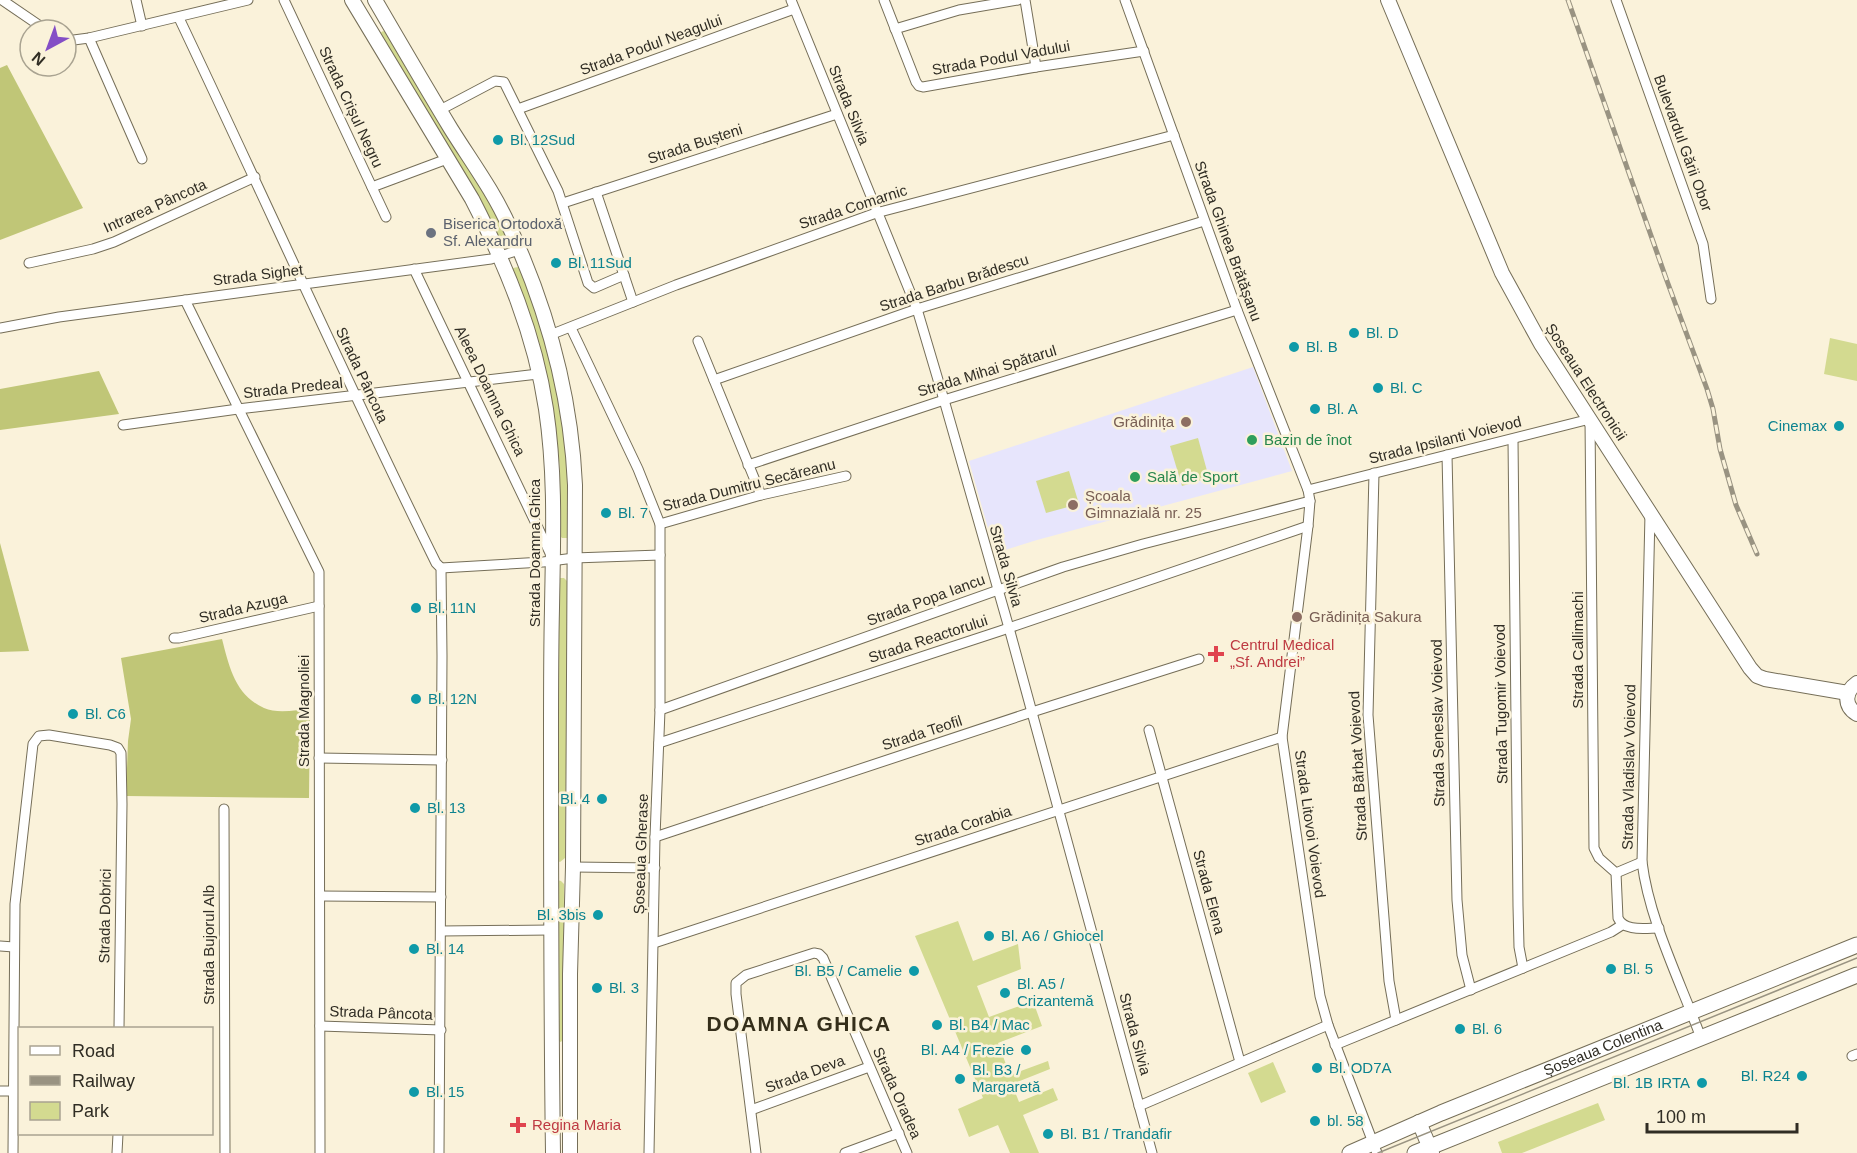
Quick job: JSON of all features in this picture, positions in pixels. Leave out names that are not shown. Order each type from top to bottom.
[{"type":"main road","name":"Strada Doamna Ghica","points":[[352,0],[472,199],[500,257],[523,317],[546,407],[554,488],[550,930],[552,1153]]},
{"type":"main road","points":[[375,0],[509,224],[550,335],[565,396],[575,484],[570,1153]]},
{"type":"main road","name":"Șoseaua Electronicii","points":[[1388,0],[1502,273],[1524,316],[1755,674],[1765,680],[1852,688]]},
{"type":"main road","points":[[370,31],[387,22]]},
{"type":"main road","points":[[1852,688],[1847,702],[1857,714]]},
{"type":"main road","name":"Șoseaua Colentina","points":[[1426,1151],[1696,1025],[1857,945]]},
{"type":"main road","name":"Șoseaua Colentina","points":[[1350,1153],[1375,1148],[1419,1122],[1696,1025],[1857,975]]},
{"type":"main road","points":[[1419,1122],[1426,1151]]},
{"type":"street","points":[[2,0],[28,18]]},
{"type":"street","points":[[136,0],[142,26]]},
{"type":"street","points":[[78,39],[179,18],[248,0]]},
{"type":"street","name":"Strada Crișul Negru","points":[[284,0],[372,187],[447,159]]},
{"type":"street","name":"Strada Podul Vadului","points":[[884,0],[916,82],[923,87],[1144,51]]},
{"type":"street","points":[[895,29],[951,12],[1018,0]]},
{"type":"street","points":[[1025,0],[1036,67]]},
{"type":"street","name":"Strada Ghinea Brătășanu","points":[[1125,0],[1237,310],[1308,490]]},
{"type":"street","name":"Bulevardul Gării Obor","points":[[1616,0],[1703,244],[1711,299]]},
{"type":"street","name":"Strada Podul Neagului","points":[[518,109],[792,4]]},
{"type":"street","name":"Strada Silvia","points":[[792,4],[917,309],[1009,628],[1152,1153]]},
{"type":"street","name":"Strada Pâncota","points":[[179,18],[255,177],[354,396],[436,563],[441,568],[439,1153]]},
{"type":"street","points":[[89,38],[142,159]]},
{"type":"street","points":[[440,110],[498,80],[506,84],[563,203],[590,287],[594,288],[624,275]]},
{"type":"street","name":"Strada Bușteni","points":[[563,203],[837,114]]},
{"type":"street","name":"Strada Comarnic","points":[[550,335],[633,302],[876,213],[1174,135]]},
{"type":"street","name":"Intrarea Pâncota","points":[[29,263],[114,242],[255,177]]},
{"type":"street","points":[[372,187],[386,217]]},
{"type":"street","points":[[596,192],[633,302]]},
{"type":"street","name":"Strada Barbu Brădescu","points":[[714,380],[917,309],[1204,221]]},
{"type":"street","name":"Strada Sighet","points":[[0,328],[59,317],[500,257],[519,250]]},
{"type":"street","name":"Aleea Doamna Ghica","points":[[414,269],[553,560]]},
{"type":"street","name":"Strada Magnoliei","points":[[185,300],[319,572],[320,1153]]},
{"type":"street","name":"Strada Mihai Spătarul","points":[[748,465],[944,400],[1237,310]]},
{"type":"street","name":"Șoseaua Gherase","points":[[571,328],[638,469],[660,524],[660,710],[655,837],[649,1153]]},
{"type":"street","points":[[698,341],[761,495]]},
{"type":"street","name":"Strada Predeal","points":[[123,425],[238,409],[538,374]]},
{"type":"street","name":"Strada Ipsilanti Voievod","points":[[1308,490],[1590,419]]},
{"type":"street","name":"Strada Callimachi","points":[[1590,419],[1594,848],[1599,858],[1616,873]]},
{"type":"street","name":"Strada Tugomir Voievod","points":[[1513,440],[1518,906],[1519,946],[1523,968]]},
{"type":"street","name":"Strada Seneslav Voievod","points":[[1448,455],[1457,900],[1462,955],[1471,990]]},
{"type":"street","name":"Strada Bărbat Voievod","points":[[1374,473],[1369,737],[1389,981],[1395,1020]]},
{"type":"street","name":"Strada Dumitru Secăreanu","points":[[660,524],[761,495],[846,476]]},
{"type":"street","name":"Strada Litovoi Voievod","points":[[1308,490],[1310,501],[1308,526],[1282,737],[1320,996],[1335,1045],[1375,1148]]},
{"type":"street","name":"Strada Popa Iancu","points":[[660,710],[998,590],[1104,555],[1310,501]]},
{"type":"street","name":"Strada Vladislav Voievod","points":[[1650,514],[1642,862],[1647,889],[1659,928],[1696,1025]]},
{"type":"street","name":"Strada Reactorului","points":[[659,743],[1009,628],[1308,526]]},
{"type":"street","points":[[441,568],[574,558],[660,555]]},
{"type":"street","name":"Strada Azuga","points":[[174,638],[319,606]]},
{"type":"street","name":"Strada Teofil","points":[[655,837],[1199,659]]},
{"type":"street","name":"Strada Elena","points":[[1149,730],[1240,1062]]},
{"type":"street","name":"Strada Dobrici","points":[[14,947],[15,904],[33,744],[39,736],[49,735],[118,748],[122,758],[119,1027]]},
{"type":"street","name":"Strada Corabia","points":[[654,943],[1282,737]]},
{"type":"street","points":[[319,758],[442,760]]},
{"type":"street","name":"Strada Bujorul Alb","points":[[224,809],[225,1153]]},
{"type":"street","points":[[1642,862],[1616,873],[1618,918],[1622,925],[1628,927],[1659,928]]},
{"type":"street","points":[[573,867],[655,868]]},
{"type":"street","points":[[320,896],[441,897]]},
{"type":"street","points":[[1335,1045],[1611,932],[1622,925]]},
{"type":"street","points":[[441,931],[550,930]]},
{"type":"street","points":[[0,946],[14,947],[13,1153]]},
{"type":"street","name":"Strada Oradea","points":[[756,1153],[736,982],[746,975],[813,954],[819,954],[823,958],[907,1153]]},
{"type":"street","points":[[1139,1106],[1328,1025]]},
{"type":"street","name":"Strada Pâncota","points":[[320,1026],[441,1030]]},
{"type":"street","name":"Strada Deva","points":[[751,1110],[869,1067]]},
{"type":"street","points":[[0,1091],[13,1091]]},
{"type":"street","points":[[845,1153],[899,1133]]},
{"type":"street","points":[[117,1153],[118,1135]]},
{"type":"shaded area","name":"Școala Gimnazială nr. 25","points":[[1253,367],[1292,471],[995,553],[969,461]]},
{"type":"green space","points":[[383,31],[387,33],[500,219],[510,245],[502,244],[379,34]]},
{"type":"green space","points":[[7,65],[83,208],[0,240],[0,68]]},
{"type":"green space","points":[[518,267],[522,270],[542,332],[563,417],[569,475],[569,535],[567,538],[562,538],[558,534],[560,469],[557,442],[513,274],[513,268]]},
{"type":"green space","points":[[1830,338],[1857,344],[1857,381],[1824,374]]},
{"type":"green space","points":[[99,371],[119,414],[0,430],[0,389]]},
{"type":"green space","points":[[1198,438],[1209,478],[1182,486],[1170,446]]},
{"type":"green space","points":[[1069,471],[1079,504],[1046,513],[1036,481]]},
{"type":"green space","points":[[0,543],[29,651],[0,652]]},
{"type":"green space","points":[[560,578],[568,582],[565,858],[560,862],[556,860],[558,582]]},
{"type":"green space","points":[[222,639],[235,679],[246,696],[264,708],[275,711],[310,709],[309,798],[126,796],[131,719],[121,658]]},
{"type":"green space","points":[[557,880],[564,884],[563,1039],[561,1042],[558,1041]]},
{"type":"green space","points":[[958,921],[973,961],[1018,944],[1021,969],[977,986],[989,1017],[1033,1001],[1042,1026],[998,1043],[1010,1075],[1048,1061],[1050,1069],[1012,1084],[1019,1102],[1053,1088],[1058,1100],[1023,1115],[1039,1153],[1010,1153],[998,1125],[969,1137],[958,1109],[983,1098],[915,936]]},
{"type":"green space","points":[[1273,1062],[1286,1092],[1261,1103],[1248,1073]]},
{"type":"green space","points":[[1598,1103],[1605,1120],[1522,1153],[1502,1153],[1498,1142]]},
{"type":"tram line","points":[[1378,1153],[1857,958]]},
{"type":"railway","points":[[1568,0],[1707,389],[1720,449],[1736,505],[1757,554]]},
{"type":"place","name":"Bl. 12Sud","points":[[498,140]]},
{"type":"place","name":"Biserica Ortodoxă Sf. Alexandru","points":[[431,233]]},
{"type":"place","name":"Bl. 11Sud","points":[[556,263]]},
{"type":"place","name":"Bl. D","points":[[1354,333]]},
{"type":"place","name":"Bl. B","points":[[1294,347]]},
{"type":"place","name":"Bl. C","points":[[1378,388]]},
{"type":"place","name":"Bl. A","points":[[1315,409]]},
{"type":"place","name":"Grădinița","points":[[1186,422]]},
{"type":"place","name":"Cinemax","points":[[1839,426]]},
{"type":"place","name":"Bazin de înot","points":[[1252,440]]},
{"type":"place","name":"Sală de Sport","points":[[1135,477]]},
{"type":"place","name":"Școala Gimnazială nr. 25","points":[[1073,505]]},
{"type":"place","name":"Bl. 7","points":[[606,513]]},
{"type":"place","name":"Bl. 11N","points":[[416,608]]},
{"type":"place","name":"Grădinița Sakura","points":[[1297,617]]},
{"type":"place","name":"Centrul Medical „Sf. Andrei”","points":[[1216,654]]},
{"type":"place","name":"Bl. 12N","points":[[416,699]]},
{"type":"place","name":"Bl. C6","points":[[73,714]]},
{"type":"place","name":"Bl. 4","points":[[602,799]]},
{"type":"place","name":"Bl. 13","points":[[415,808]]},
{"type":"place","name":"Bl. 3bis","points":[[598,915]]},
{"type":"place","name":"Bl. A6 / Ghiocel","points":[[989,936]]},
{"type":"place","name":"Bl. 14","points":[[414,949]]},
{"type":"place","name":"Bl. 5","points":[[1611,969]]},
{"type":"place","name":"Bl. B5 / Camelie","points":[[914,971]]},
{"type":"place","name":"Bl. 3","points":[[597,988]]},
{"type":"place","name":"Bl. A5 / Crizantemă","points":[[1005,993]]},
{"type":"place","name":"Bl. B4 / Mac","points":[[937,1025]]},
{"type":"place","name":"Bl. 6","points":[[1460,1029]]},
{"type":"place","name":"Bl. A4 / Frezie","points":[[1026,1050]]},
{"type":"place","name":"Bl. OD7A","points":[[1317,1068]]},
{"type":"place","name":"Bl. R24","points":[[1802,1076]]},
{"type":"place","name":"Bl. B3 / Margaretă","points":[[960,1079]]},
{"type":"place","name":"Bl. 1B IRTA","points":[[1702,1083]]},
{"type":"place","name":"Bl. 15","points":[[414,1092]]},
{"type":"place","name":"bl. 58","points":[[1315,1121]]},
{"type":"place","name":"Regina Maria","points":[[518,1125]]},
{"type":"place","name":"Bl. B1 / Trandafir","points":[[1048,1134]]},
{"type":"district","name":"DOAMNA GHICA","points":[[799,1024]]}]
